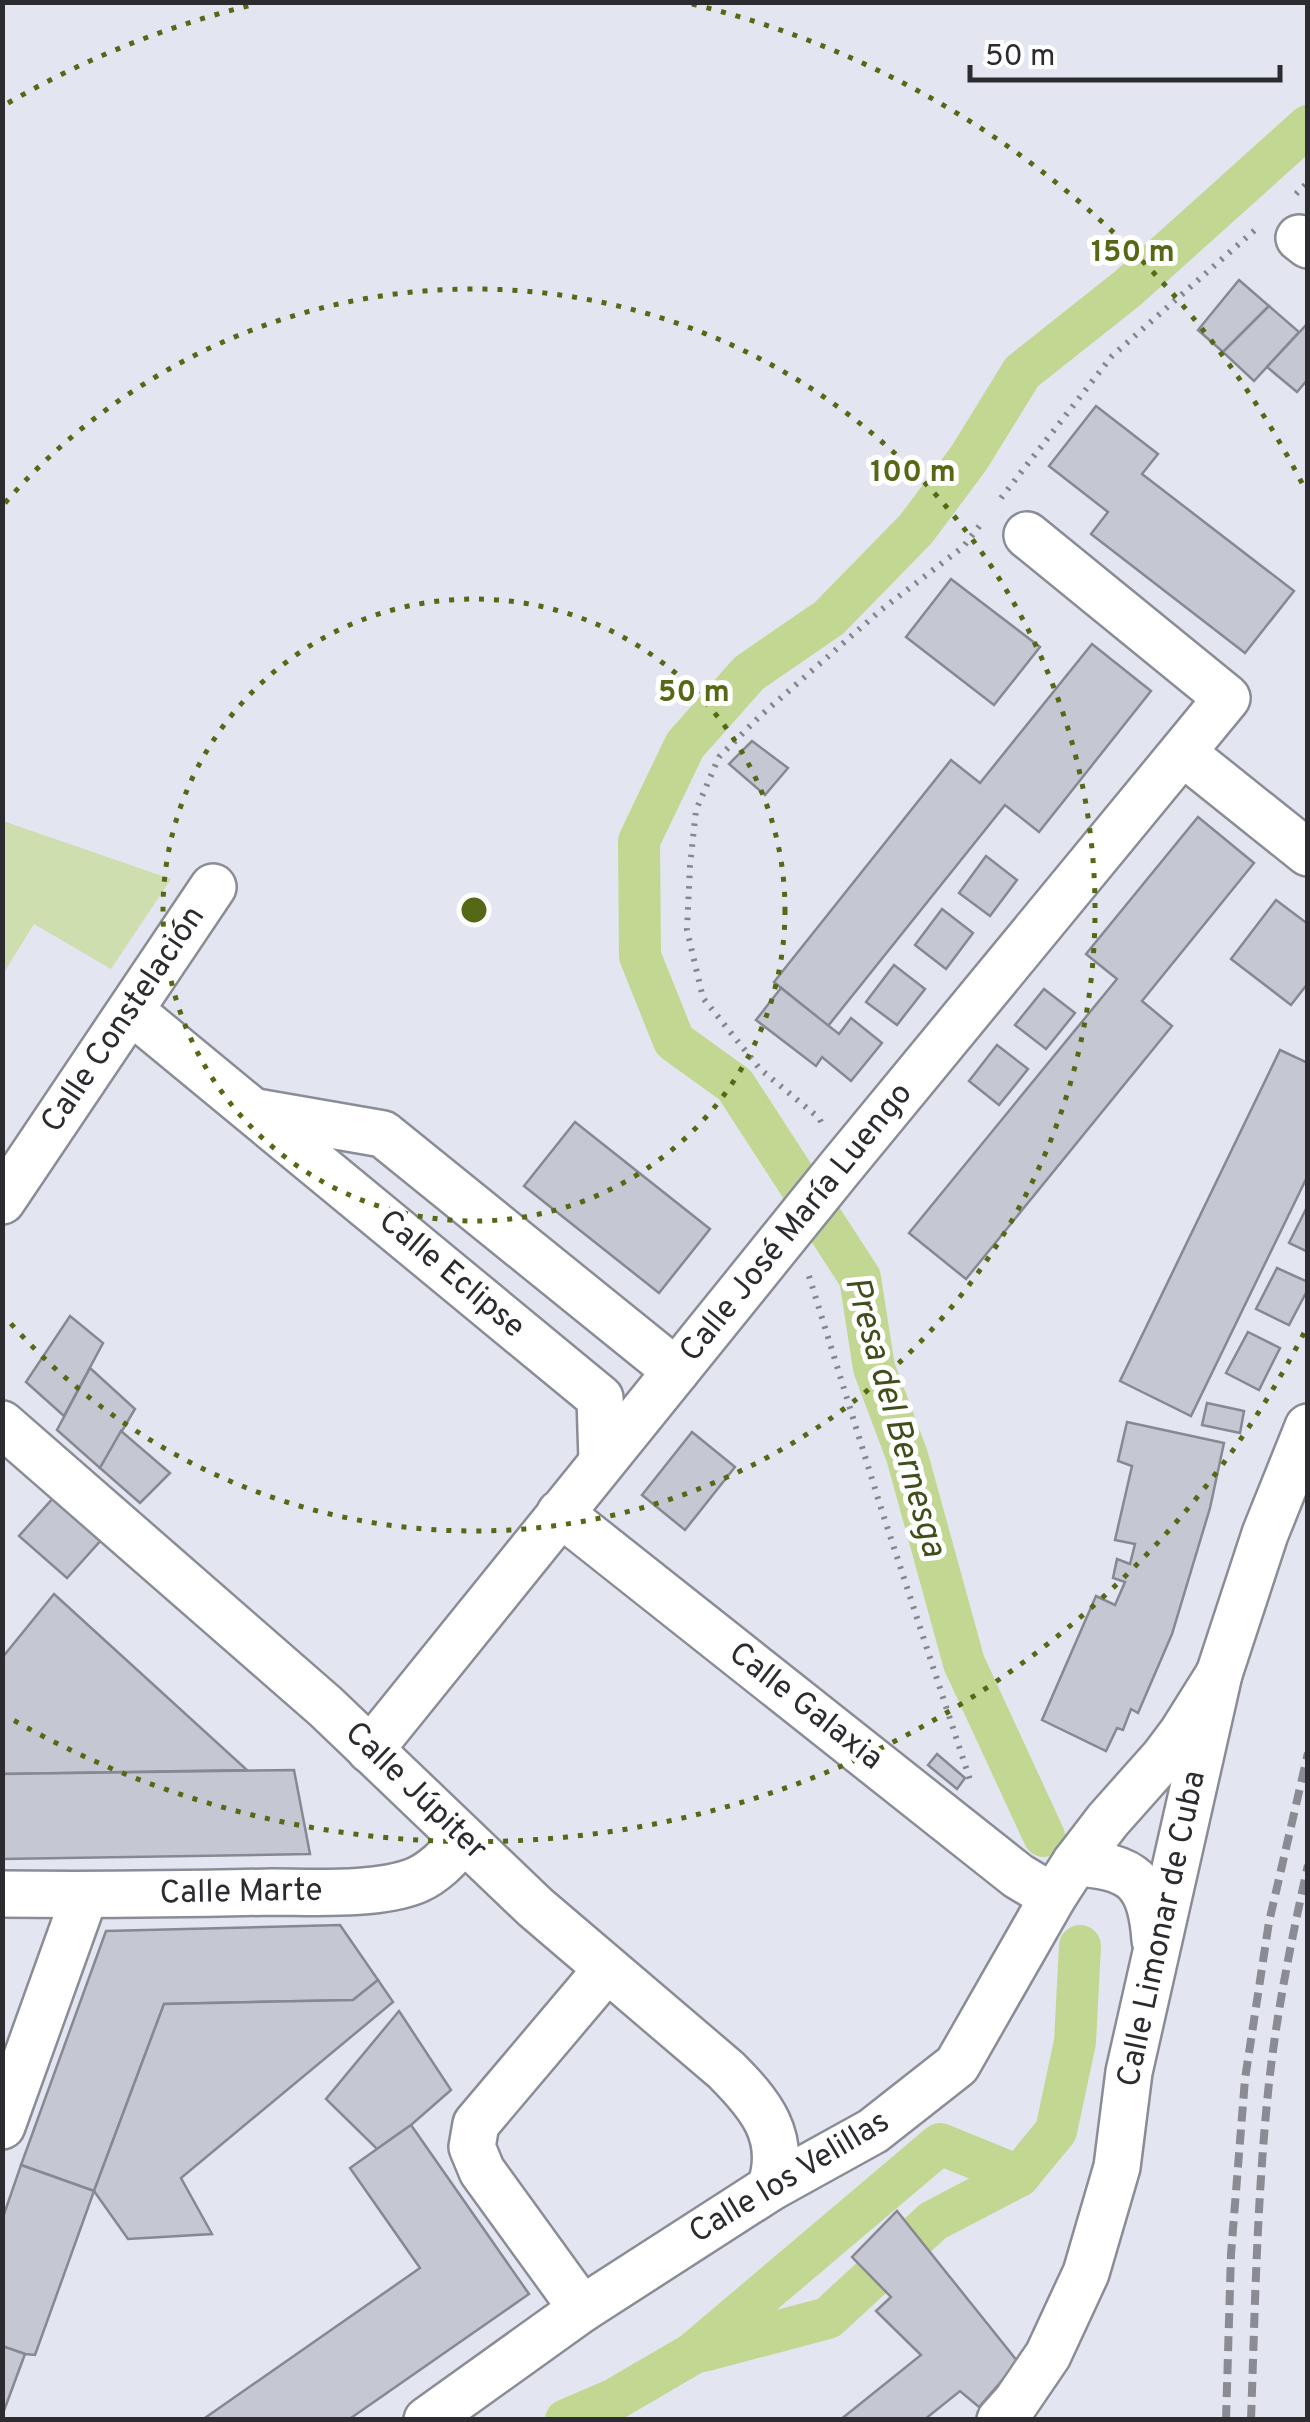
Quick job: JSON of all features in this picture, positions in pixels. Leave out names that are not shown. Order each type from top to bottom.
[{"type":"street","name":"Calle José María Luengo","points":[[370,1750],[676,1371],[798,1252],[840,1168],[1227,698],[1012,519]]},
{"type":"street","points":[[1183,753],[1308,853]]},
{"type":"street","name":"Calle Constelación","points":[[2,1201],[212,888]]},
{"type":"street","name":"Calle Eclipse","points":[[131,1011],[600,1398],[602,1462]]},
{"type":"street","name":"Calle Eclipse","points":[[254,1112],[383,1134],[676,1371]]},
{"type":"street","name":"Calle Júpiter","points":[[2,1424],[326,1707],[464,1840],[726,2070],[752,2097],[776,2142],[776,2170],[770,2188]]},
{"type":"street","name":"Calle Limonar de Cuba","points":[[1000,2420],[1048,2354],[1086,2273],[1117,2166],[1129,2072],[1219,1674],[1264,1534],[1308,1428]]},
{"type":"street","name":"Calle Galaxia","points":[[560,1513],[1018,1876],[1064,1880]]},
{"type":"street","name":"Calle los Velillas","points":[[427,2420],[582,2310],[770,2188],[874,2131],[957,2065],[1064,1880],[1108,1820],[1164,1757],[1219,1674]]},
{"type":"street","name":"Calle Marte","points":[[2,1894],[379,1889],[417,1880],[439,1866],[464,1840]]},
{"type":"street","points":[[1064,1880],[1113,1866],[1132,1876],[1147,1895],[1156,1946]]},
{"type":"street","points":[[2,2126],[85,1895]]},
{"type":"street","points":[[582,2310],[482,2170],[472,2148],[476,2124],[607,1968]]},
{"type":"path","points":[[1012,519],[1112,356],[1290,227],[1308,182]]},
{"type":"path","points":[[819,1118],[760,1069],[703,998],[687,930],[696,810],[719,757],[881,610],[963,547],[986,518]]},
{"type":"path","points":[[798,1252],[977,1799]]},
{"type":"green space","points":[[3,821],[171,879],[111,969],[34,924],[3,974]]},
{"type":"building","points":[[1239,280],[1269,306],[1223,352],[1198,330]]},
{"type":"building","points":[[1269,306],[1299,332],[1254,381],[1223,352]]},
{"type":"building","points":[[1308,323],[1308,379],[1297,392],[1267,367]]},
{"type":"building","points":[[1096,406],[1158,454],[1142,474],[1294,591],[1245,653],[1091,534],[1108,512],[1049,466]]},
{"type":"building","points":[[951,579],[1040,647],[994,705],[906,637]]},
{"type":"building","points":[[1092,644],[1151,691],[1039,832],[1005,805],[828,1026],[774,982],[951,760],[980,783]]},
{"type":"building","points":[[752,741],[788,768],[765,795],[729,764]]},
{"type":"building","points":[[1198,817],[1254,863],[1142,1001],[1172,1026],[966,1279],[909,1233],[1117,979],[1086,954]]},
{"type":"building","points":[[986,856],[1017,880],[990,916],[959,893]]},
{"type":"building","points":[[1276,900],[1308,924],[1308,983],[1291,1005],[1231,959]]},
{"type":"building","points":[[942,909],[973,933],[946,969],[915,945]]},
{"type":"building","points":[[894,965],[925,989],[897,1025],[866,1002]]},
{"type":"building","points":[[781,988],[839,1034],[851,1018],[882,1043],[851,1081],[822,1057],[816,1066],[756,1020]]},
{"type":"building","points":[[1044,989],[1075,1013],[1046,1049],[1015,1025]]},
{"type":"building","points":[[997,1045],[1028,1069],[999,1105],[969,1081]]},
{"type":"building","points":[[1280,1050],[1308,1063],[1308,1175],[1191,1416],[1120,1381]]},
{"type":"building","points":[[575,1122],[710,1229],[659,1293],[524,1186]]},
{"type":"building","points":[[1308,1205],[1308,1252],[1289,1243]]},
{"type":"building","points":[[1277,1268],[1308,1282],[1289,1325],[1256,1309]]},
{"type":"building","points":[[70,1316],[103,1343],[64,1416],[26,1382]]},
{"type":"building","points":[[1248,1332],[1280,1348],[1259,1390],[1226,1373]]},
{"type":"building","points":[[90,1368],[135,1409],[100,1468],[57,1430]]},
{"type":"building","points":[[1207,1403],[1244,1411],[1240,1433],[1202,1425]]},
{"type":"building","points":[[1127,1422],[1224,1443],[1210,1508],[1172,1634],[1138,1713],[1131,1709],[1123,1730],[1117,1728],[1106,1751],[1042,1720],[1096,1596],[1115,1605],[1125,1582],[1113,1578],[1117,1559],[1130,1564],[1135,1544],[1115,1540],[1132,1466],[1118,1461]]},
{"type":"building","points":[[121,1431],[170,1473],[140,1503],[100,1468]]},
{"type":"building","points":[[692,1432],[735,1467],[685,1530],[642,1495]]},
{"type":"building","points":[[54,1497],[102,1539],[67,1578],[19,1536]]},
{"type":"building","points":[[54,1594],[247,1770],[2,1774],[2,1658]]},
{"type":"building","points":[[937,1754],[965,1778],[957,1789],[928,1765]]},
{"type":"building","points":[[294,1770],[310,1854],[2,1859],[2,1774]]},
{"type":"building","points":[[340,1925],[378,1980],[353,2000],[164,2004],[94,2191],[21,2165],[106,1931]]},
{"type":"building","points":[[378,1980],[393,2002],[181,2178],[212,2234],[128,2239],[94,2191],[164,2004],[353,2000]]},
{"type":"building","points":[[399,2011],[451,2090],[377,2149],[326,2099]]},
{"type":"building","points":[[411,2125],[529,2294],[348,2420],[202,2420],[420,2268],[350,2168]]},
{"type":"building","points":[[21,2165],[94,2191],[35,2355],[2,2346],[2,2220]]},
{"type":"building","points":[[897,2211],[1018,2362],[979,2407],[960,2391],[924,2420],[840,2420],[921,2355],[876,2311],[891,2297],[852,2257]]},
{"type":"building","points":[[2,2346],[25,2354],[2,2416]]},
{"type":"waterway","name":"Presa del Bernesga","points":[[1044,1836],[964,1663],[907,1456],[874,1368],[860,1278],[735,1085],[674,1041],[640,956],[639,841],[685,745],[749,673],[829,618],[916,529],[969,458],[1022,372],[1128,288],[1308,126]]},
{"type":"waterway","name":"Presa del Bernesga","points":[[566,2420],[615,2399],[692,2354],[940,2144],[1019,2176],[1056,2131],[1075,2042],[1080,1946]]},
{"type":"waterway","name":"Presa del Bernesga","points":[[703,2351],[828,2318],[933,2221],[1019,2176]]},
{"type":"railway","points":[[1226,2420],[1231,2254],[1245,2079],[1269,1922],[1308,1753]]},
{"type":"railway","points":[[1251,2420],[1259,2209],[1269,2083],[1285,1974],[1308,1865]]}]
